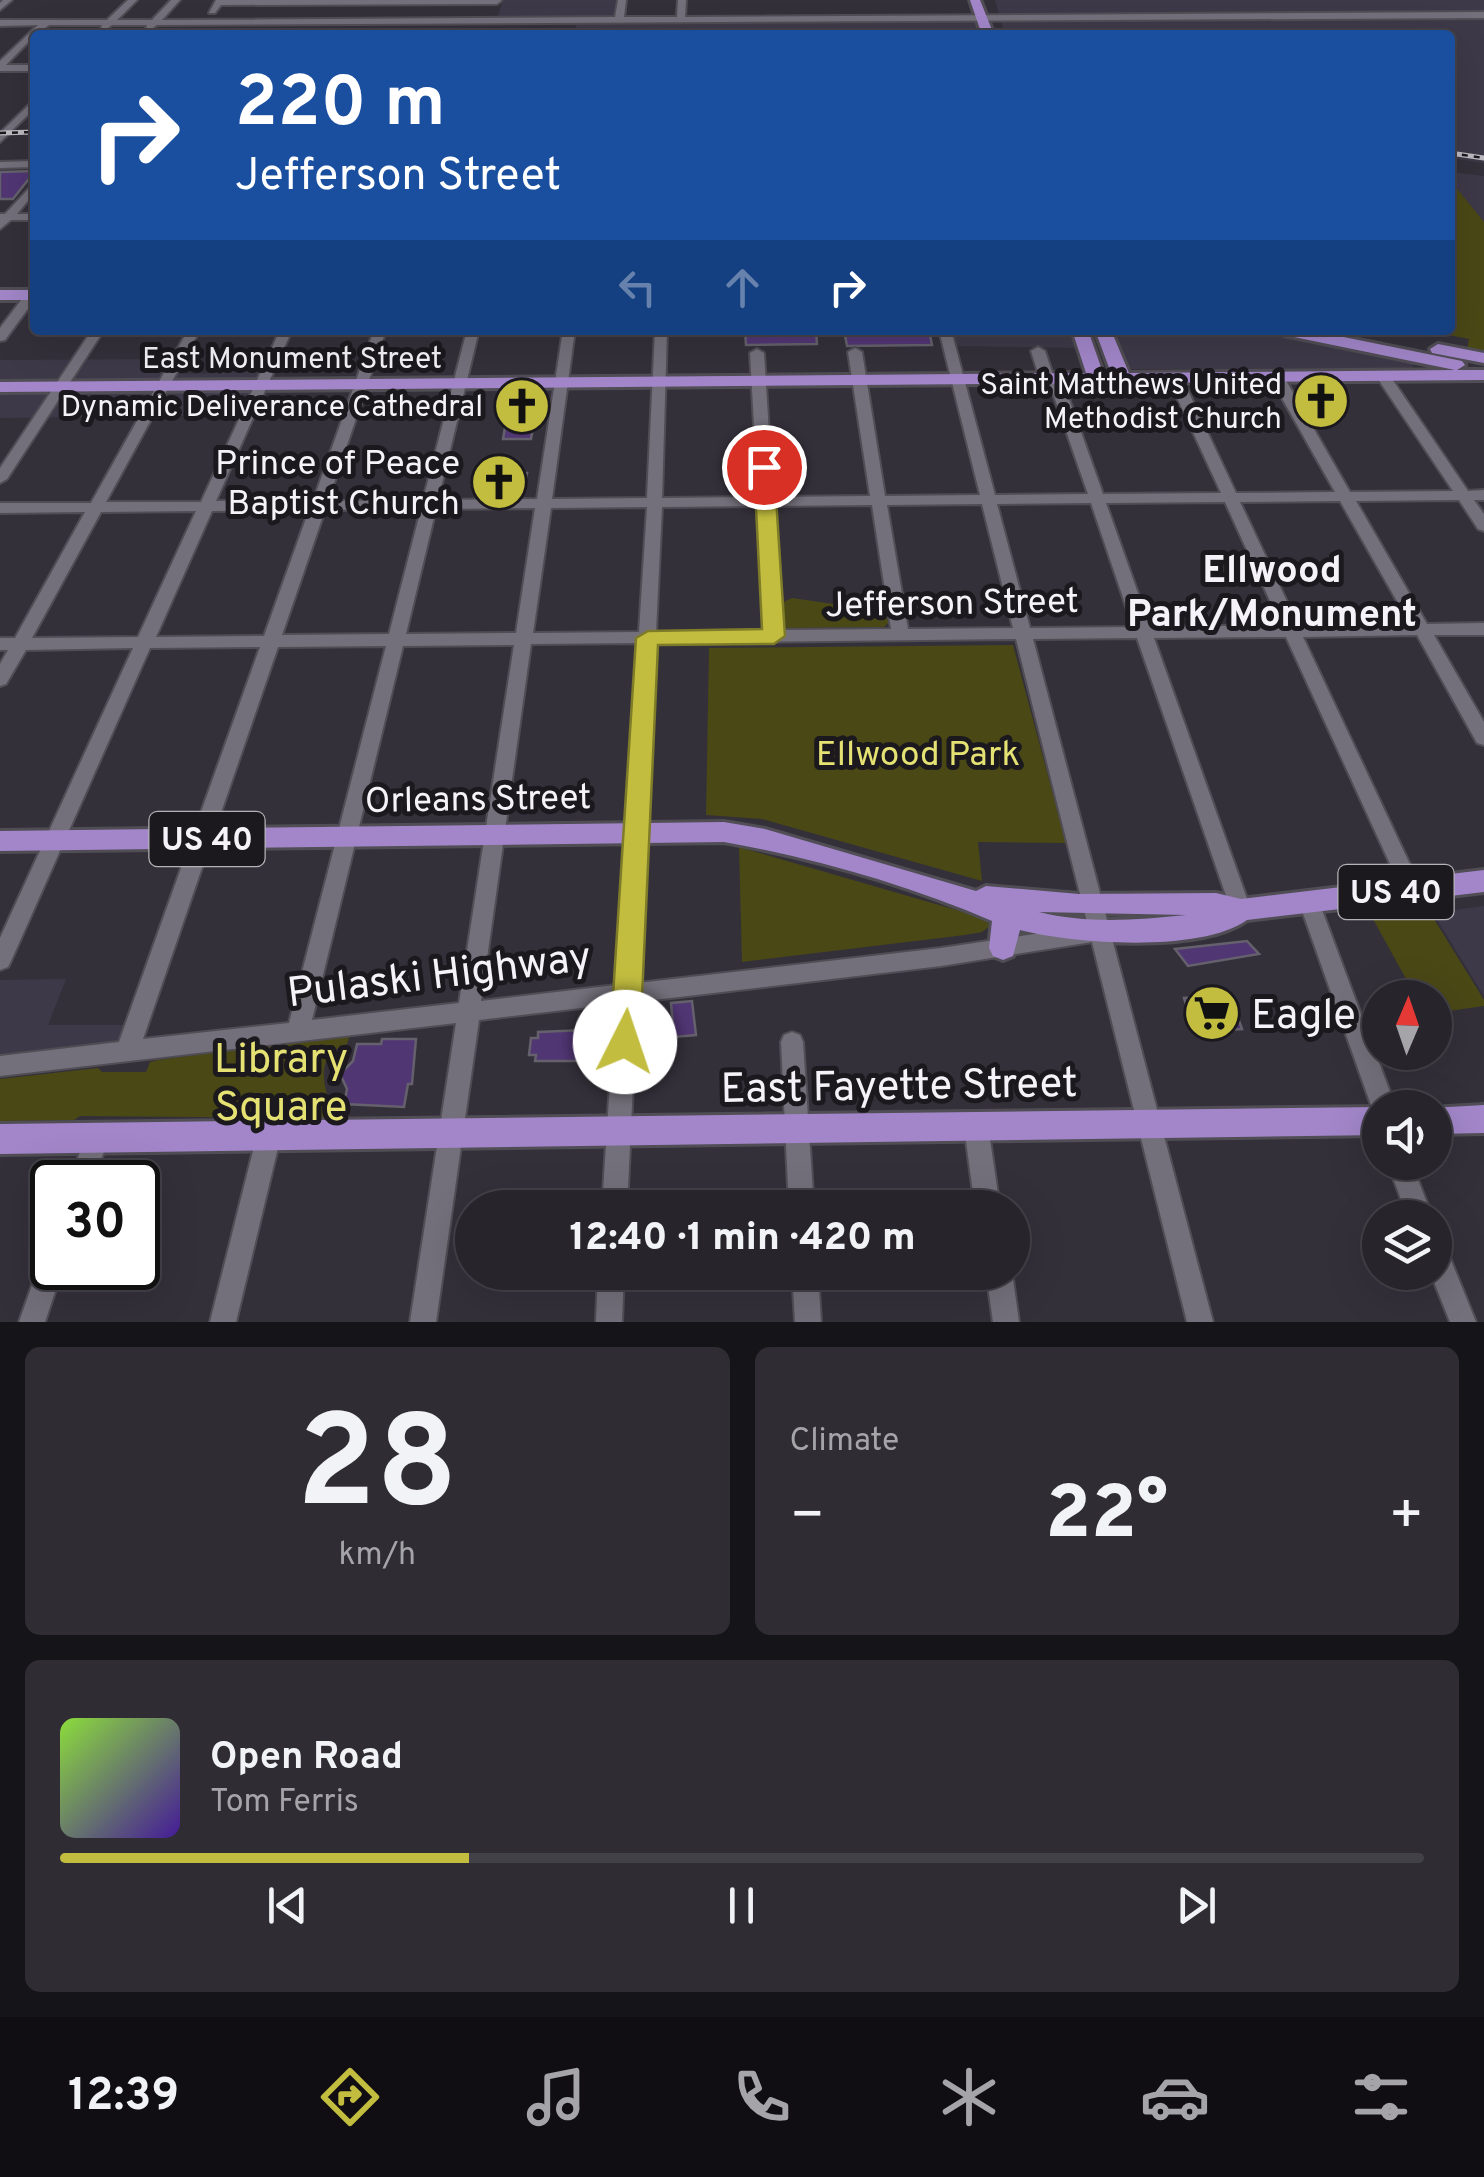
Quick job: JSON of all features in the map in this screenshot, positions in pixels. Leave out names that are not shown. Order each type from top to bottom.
[{"type":"main road","points":[[974,0],[986,30]]},
{"type":"main road","points":[[990,0],[999,30]]},
{"type":"main road","points":[[0,295],[30,293]]},
{"type":"main road","points":[[1082,335],[1096,378]]},
{"type":"main road","points":[[1105,335],[1122,378]]},
{"type":"main road","points":[[1307,335],[1484,373]]},
{"type":"main road","points":[[1371,335],[1484,358]]},
{"type":"main road","name":"East Monument Street","points":[[0,387],[1484,373]]},
{"type":"main road","name":"Orleans Street","points":[[0,841],[745,835],[948,892],[1004,915],[1061,929],[1097,919]]},
{"type":"main road","name":"Pulaski Highway","points":[[1097,919],[1160,914],[1174,904],[1216,904],[1241,910],[1484,882]]},
{"type":"main road","name":"Orleans Street","points":[[948,892],[1038,904],[1097,919]]},
{"type":"main road","name":"Pulaski Highway","points":[[1097,919],[1224,922],[1241,910]]},
{"type":"main road","points":[[1003,948],[1007,936],[1004,915]]},
{"type":"main road","points":[[1452,1120],[1484,1119]]},
{"type":"main road","name":"East Fayette Street","points":[[0,1139],[1362,1121]]},
{"type":"street","points":[[0,7],[8,0]]},
{"type":"street","points":[[103,30],[134,0]]},
{"type":"street","points":[[148,30],[176,0]]},
{"type":"street","points":[[212,11],[218,2],[498,0],[487,30]]},
{"type":"street","points":[[619,21],[622,0]]},
{"type":"street","points":[[681,20],[682,0]]},
{"type":"street","points":[[742,0],[743,20]]},
{"type":"street","points":[[804,0],[807,20]]},
{"type":"street","points":[[232,30],[254,1]]},
{"type":"street","points":[[360,30],[376,1]]},
{"type":"street","points":[[865,1],[870,20]]},
{"type":"street","points":[[0,23],[1484,15]]},
{"type":"street","points":[[39,30],[46,23]]},
{"type":"street","points":[[0,67],[30,38]]},
{"type":"street","points":[[0,67],[30,68]]},
{"type":"street","points":[[0,139],[30,107]]},
{"type":"street","points":[[0,165],[30,164]]},
{"type":"street","points":[[2,220],[30,190]]},
{"type":"street","points":[[2,220],[30,217]]},
{"type":"street","points":[[0,337],[30,298]]},
{"type":"street","points":[[0,479],[95,335]]},
{"type":"street","points":[[0,680],[191,335]]},
{"type":"street","points":[[0,961],[284,335]]},
{"type":"street","points":[[128,1049],[378,335]]},
{"type":"street","points":[[299,1029],[472,335]]},
{"type":"street","points":[[423,1322],[568,335]]},
{"type":"street","points":[[615,1190],[648,638],[661,335]]},
{"type":"street","points":[[946,335],[1200,1322]]},
{"type":"street","points":[[1038,350],[1098,498],[1241,910]]},
{"type":"street","points":[[855,352],[900,636]]},
{"type":"street","points":[[757,353],[774,636]]},
{"type":"street","points":[[1383,376],[1484,526]]},
{"type":"street","points":[[1277,377],[1484,738]]},
{"type":"street","points":[[1175,378],[1412,890]]},
{"type":"street","points":[[0,508],[1484,495]]},
{"type":"street","name":"Jefferson Street","points":[[0,644],[1484,629]]},
{"type":"street","points":[[1309,902],[1377,1090]]},
{"type":"street","name":"Pulaski Highway","points":[[0,1066],[1003,948],[1097,919]]},
{"type":"street","points":[[792,1042],[801,1190]]},
{"type":"street","points":[[976,1126],[985,1190]]},
{"type":"street","points":[[223,1322],[269,1135]]},
{"type":"street","points":[[89,1160],[97,1138]]},
{"type":"street","points":[[32,1322],[43,1290]]},
{"type":"street","points":[[609,1322],[610,1290]]},
{"type":"street","points":[[806,1290],[808,1322]]},
{"type":"street","points":[[1001,1290],[1006,1322]]},
{"type":"street","points":[[1450,1290],[1462,1322]]},
{"type":"shaded area","points":[[503,0],[616,0],[614,18],[497,19]]},
{"type":"shaded area","points":[[995,0],[1484,0],[1484,163],[1455,159],[1455,30],[1004,30]]},
{"type":"shaded area","points":[[971,22],[979,30],[575,30],[577,23]]},
{"type":"shaded area","points":[[1455,173],[1484,176],[1484,222],[1455,186]]},
{"type":"shaded area","points":[[954,335],[1073,335],[1077,348],[957,346]]},
{"type":"shaded area","points":[[1114,335],[1277,335],[1414,364],[1412,369],[1128,369]]},
{"type":"shaded area","points":[[229,358],[273,358],[248,415],[0,418],[0,360],[178,359],[170,374],[220,373]]},
{"type":"shaded area","points":[[1484,906],[1484,996],[1433,913]]},
{"type":"shaded area","points":[[66,979],[48,1025],[139,1025],[130,1048],[0,1065],[0,980]]},
{"type":"green space","points":[[1455,186],[1484,222],[1484,351],[1467,349],[1469,339],[1449,335],[1455,335]]},
{"type":"green space","name":"Ellwood Park","points":[[792,598],[883,611],[889,622],[884,627],[787,628],[781,623],[781,603]]},
{"type":"green space","name":"Ellwood Park","points":[[1013,645],[1066,843],[978,842],[982,881],[762,819],[706,815],[709,648]]},
{"type":"green space","name":"Ellwood Park","points":[[739,847],[984,918],[990,926],[965,935],[742,962]]},
{"type":"green space","points":[[1429,911],[1484,1000],[1484,1006],[1452,1011],[1452,980],[1407,980],[1373,919]]},
{"type":"green space","name":"Library Square","points":[[350,1035],[347,1044],[329,1057],[325,1066],[325,1087],[336,1118],[80,1116],[74,1120],[0,1121],[0,1079],[98,1068],[102,1072],[146,1072],[150,1062],[158,1060]]},
{"type":"building","points":[[30,171],[30,177],[13,199],[0,199],[0,172]]},
{"type":"building","points":[[745,335],[816,335],[817,344],[746,345]]},
{"type":"building","points":[[845,335],[930,335],[932,345],[847,346]]},
{"type":"building","points":[[511,393],[539,393],[531,439],[503,439]]},
{"type":"building","name":"Prince of Peace Baptist Church","points":[[479,473],[527,473],[523,491],[480,490],[472,485]]},
{"type":"building","name":"Eagle","points":[[1247,941],[1259,954],[1188,966],[1175,949]]},
{"type":"building","name":"Eagle","points":[[1230,996],[1242,1029],[1194,1031],[1184,998]]},
{"type":"building","points":[[692,1001],[696,1035],[674,1037],[671,1003]]},
{"type":"building","points":[[610,1029],[608,1055],[602,1055],[601,1068],[584,1068],[585,1061],[535,1061],[536,1055],[529,1055],[531,1038],[538,1038],[538,1032]]},
{"type":"building","points":[[382,1039],[416,1039],[412,1084],[408,1084],[404,1107],[344,1104],[347,1089],[340,1074],[353,1061],[357,1044],[381,1044]]},
{"type":"railway","points":[[0,133],[30,132]]},
{"type":"railway","points":[[1455,154],[1484,158]]},
{"type":"place","name":"Saint Matthews United Methodist Church","points":[[1321,401]]},
{"type":"place","name":"Dynamic Deliverance Cathedral","points":[[522,406]]},
{"type":"place","name":"Prince of Peace Baptist Church","points":[[499,482]]},
{"type":"place","name":"Eagle","points":[[1212,1013]]},
{"type":"district","name":"Ellwood Park/Monument","points":[[1272,591]]},
{"type":"route","points":[[625,1042],[648,638],[774,636],[764,467]]}]
